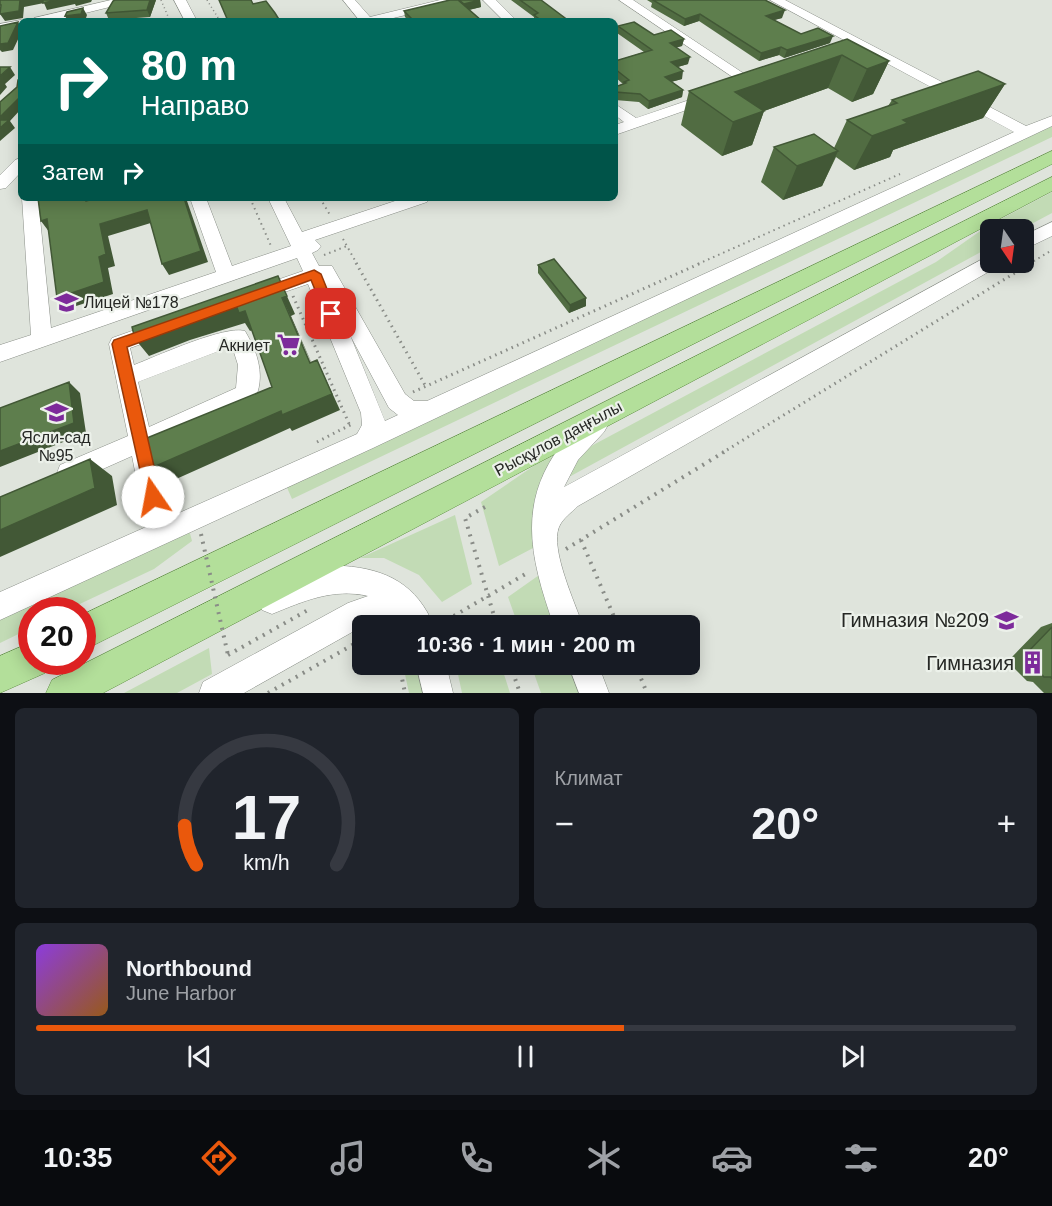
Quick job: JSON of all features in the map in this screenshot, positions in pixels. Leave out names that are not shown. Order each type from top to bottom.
[{"type":"main road","name":"Рысқұлов даңғылы","points":[[96,627],[1052,157]]},
{"type":"main road","name":"Рысқұлов даңғылы","points":[[65,693],[1052,183]]},
{"type":"main road","points":[[0,675],[18,667]]},
{"type":"street","points":[[53,18],[126,0]]},
{"type":"street","points":[[180,0],[189,18]]},
{"type":"street","points":[[188,0],[197,18]]},
{"type":"street","points":[[348,0],[363,18]]},
{"type":"street","points":[[379,18],[455,0]]},
{"type":"street","points":[[489,0],[508,18]]},
{"type":"street","points":[[618,129],[757,81],[625,0]]},
{"type":"street","points":[[776,0],[1025,132]]},
{"type":"street","points":[[0,28],[18,25]]},
{"type":"street","points":[[840,53],[862,46]]},
{"type":"street","points":[[618,110],[634,123]]},
{"type":"street","points":[[357,433],[429,411],[1052,120]]},
{"type":"street","points":[[0,184],[18,166]]},
{"type":"street","points":[[30,201],[42,339]]},
{"type":"street","points":[[199,201],[226,275]]},
{"type":"street","points":[[278,201],[397,401],[410,411],[429,411]]},
{"type":"street","points":[[289,201],[304,243]]},
{"type":"street","points":[[0,354],[276,257],[304,243],[413,201]]},
{"type":"street","points":[[1034,238],[1052,228]]},
{"type":"street","points":[[545,528],[555,510],[569,498],[980,268]]},
{"type":"street","points":[[232,303],[320,273]]},
{"type":"street","points":[[0,606],[160,532],[374,426],[372,413],[320,273]]},
{"type":"street","points":[[160,532],[119,344],[176,324]]},
{"type":"street","points":[[43,484],[246,394],[251,374],[238,337],[220,341],[126,377]]},
{"type":"street","points":[[565,615],[547,561],[545,528],[553,477],[562,460],[580,437],[623,404]]},
{"type":"street","points":[[168,641],[312,584],[339,580],[362,580],[383,585],[400,597],[418,615]]},
{"type":"street","points":[[354,615],[378,607],[398,607],[412,615]]},
{"type":"street","points":[[214,693],[352,616]]},
{"type":"street","points":[[434,675],[438,693]]},
{"type":"street","points":[[588,675],[594,693]]},
{"type":"path","points":[[161,0],[169,18]]},
{"type":"path","points":[[207,0],[218,18]]},
{"type":"path","points":[[397,401],[425,386],[902,173]]},
{"type":"path","points":[[251,201],[276,257]]},
{"type":"path","points":[[322,201],[330,216]]},
{"type":"path","points":[[339,230],[425,386]]},
{"type":"path","points":[[562,552],[1052,250]]},
{"type":"path","points":[[288,283],[357,433]]},
{"type":"path","points":[[314,443],[357,433],[372,413]]},
{"type":"path","points":[[485,507],[465,518],[493,615]]},
{"type":"path","points":[[201,534],[228,655],[309,609]]},
{"type":"path","points":[[581,540],[613,615]]},
{"type":"path","points":[[442,615],[487,597],[538,567]]},
{"type":"path","points":[[268,693],[352,645]]},
{"type":"path","points":[[401,675],[405,693]]},
{"type":"path","points":[[514,675],[520,693]]},
{"type":"path","points":[[640,675],[647,693]]},
{"type":"green space","points":[[1052,125],[1052,137],[292,499],[285,483]]},
{"type":"green space","points":[[1052,192],[1052,213],[1034,223],[1034,219],[1001,219]]},
{"type":"green space","points":[[980,231],[980,252],[569,477],[580,452],[936,262]]},
{"type":"green space","points":[[560,448],[535,547],[499,566],[481,502]]},
{"type":"green space","points":[[455,515],[472,584],[442,602],[419,575],[384,558],[360,558]]},
{"type":"green space","points":[[188,526],[192,541],[154,569],[95,597],[36,597]]},
{"type":"green space","points":[[542,573],[557,615],[514,615],[508,597]]},
{"type":"green space","points":[[18,606],[18,634],[0,643],[0,614]]},
{"type":"green space","points":[[209,648],[212,674],[177,693],[124,693]]},
{"type":"green space","points":[[405,675],[423,675],[427,693],[409,693]]},
{"type":"green space","points":[[458,675],[504,675],[510,693],[462,693]]},
{"type":"green space","points":[[535,675],[577,675],[583,693],[541,693]]},
{"type":"building","points":[[0,0],[20,0],[19,11],[0,14]]},
{"type":"building","points":[[115,0],[150,0],[147,10],[106,13]]},
{"type":"building","points":[[219,0],[251,0],[253,4],[266,1],[278,18],[227,18]]},
{"type":"building","points":[[458,0],[479,18],[411,18],[404,11]]},
{"type":"building","points":[[459,0],[480,0],[464,4]]},
{"type":"building","points":[[520,0],[541,0],[565,18],[538,18],[534,15],[538,13]]},
{"type":"building","points":[[653,0],[765,0],[785,10],[766,16],[801,34],[818,28],[833,36],[787,50],[781,47],[761,53],[700,14],[685,19]]},
{"type":"building","points":[[83,8],[81,14],[65,16],[67,12]]},
{"type":"building","points":[[18,22],[8,43],[0,44],[0,26]]},
{"type":"building","points":[[634,22],[654,35],[671,30],[684,39],[670,43],[690,57],[671,62],[683,71],[665,77],[683,90],[649,101],[640,94],[618,92],[618,86],[629,80],[618,71],[618,60],[652,50],[618,26]]},
{"type":"building","points":[[847,39],[889,61],[867,69],[842,55],[735,92],[764,111],[733,122],[689,91]]},
{"type":"building","points":[[0,67],[10,67],[0,76]]},
{"type":"building","points":[[978,71],[1005,84],[903,120],[908,123],[872,136],[847,120],[897,103],[892,100]]},
{"type":"building","points":[[18,80],[18,99],[0,117],[0,102],[17,87]]},
{"type":"building","points":[[0,120],[9,120],[0,128]]},
{"type":"building","points":[[814,134],[838,151],[797,166],[774,147]]},
{"type":"building","points":[[38,201],[185,201],[201,251],[162,264],[147,210],[100,224],[106,254],[99,257],[104,282],[57,298],[47,219],[41,221]]},
{"type":"building","points":[[554,259],[586,298],[570,305],[538,265]]},
{"type":"building","points":[[278,276],[287,296],[282,298],[310,363],[317,360],[332,394],[282,415],[281,411],[149,469],[142,440],[272,387],[245,311],[239,313],[236,305],[177,322],[135,339],[132,327]]},
{"type":"building","points":[[69,382],[74,423],[0,451],[0,408]]},
{"type":"building","points":[[90,459],[95,488],[0,530],[0,497]]},
{"type":"building","points":[[1052,627],[1052,679],[1044,677],[1029,662],[1026,654]]},
{"type":"place","name":"Лицей №178","points":[[66,302]]},
{"type":"place","name":"Акниет","points":[[288,345]]},
{"type":"place","name":"Ясли-сад №95","points":[[56,412]]},
{"type":"place","name":"Гимназия №209","points":[[1007,620]]},
{"type":"place","name":"Гимназия","points":[[1032,663]]},
{"type":"route","points":[[153,497],[119,344],[314,274],[331,314]]}]
